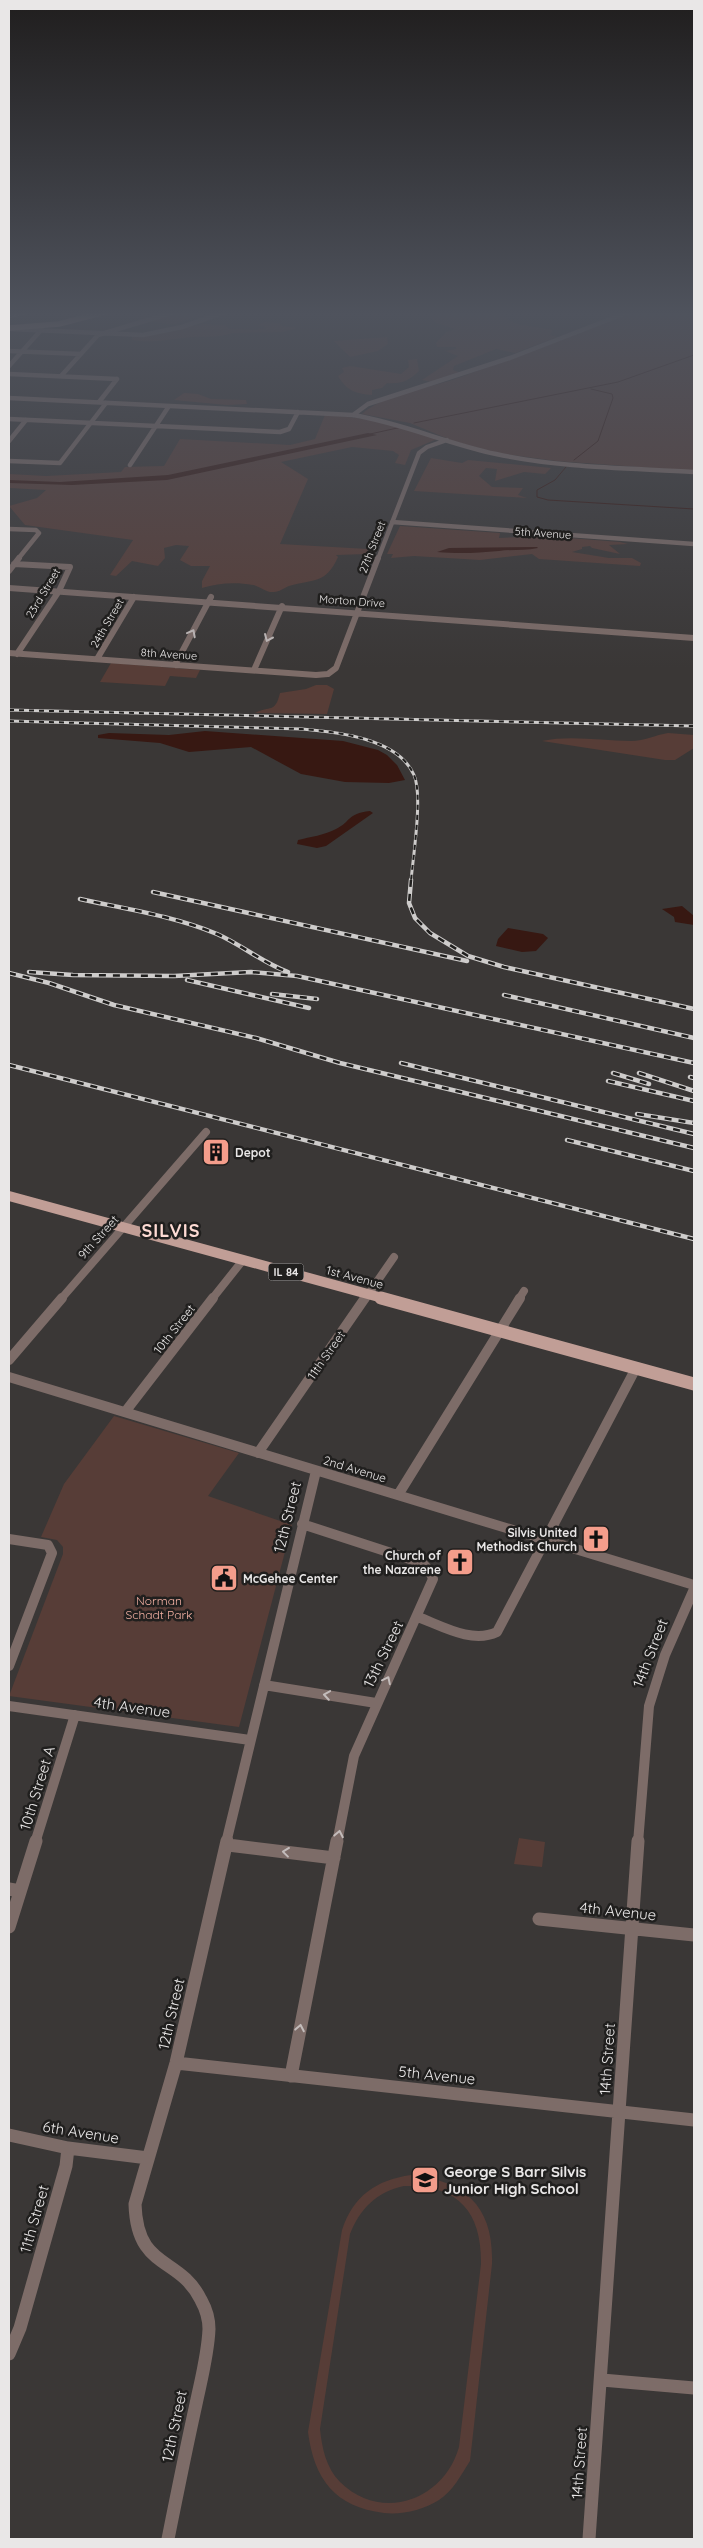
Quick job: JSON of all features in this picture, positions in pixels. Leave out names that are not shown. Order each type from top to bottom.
[{"type":"main road","name":"1st Avenue","points":[[9,1196],[694,1384]]},
{"type":"street","points":[[9,442],[18,430]]},
{"type":"street","points":[[9,461],[60,463],[86,430]]},
{"type":"street","points":[[130,465],[153,430]]},
{"type":"street","points":[[257,430],[287,430]]},
{"type":"street","points":[[415,430],[482,450],[524,459],[694,472]]},
{"type":"street","name":"27th Street","points":[[328,674],[336,668],[419,453],[427,446],[447,440]]},
{"type":"street","name":"5th Avenue","points":[[392,522],[694,544]]},
{"type":"street","points":[[9,529],[36,530],[39,533],[9,571]]},
{"type":"street","name":"23rd Street","points":[[14,564],[70,568],[59,592],[17,654]]},
{"type":"street","name":"Morton Drive","points":[[9,588],[134,597],[210,599],[694,638]]},
{"type":"street","name":"24th Street","points":[[97,659],[134,597]]},
{"type":"street","points":[[175,665],[210,599]]},
{"type":"street","points":[[254,670],[282,606]]},
{"type":"street","points":[[353,622],[362,615],[376,613]]},
{"type":"street","name":"8th Avenue","points":[[9,653],[328,674]]},
{"type":"street","name":"9th Street","points":[[9,1360],[206,1132]]},
{"type":"street","name":"11th Street","points":[[258,1453],[394,1257]]},
{"type":"street","name":"10th Street","points":[[125,1412],[243,1260]]},
{"type":"street","points":[[398,1496],[524,1291]]},
{"type":"street","name":"13th Street","points":[[291,2076],[354,1756],[376,1703],[418,1617],[460,1632],[480,1636],[492,1635],[497,1632],[636,1368]]},
{"type":"street","name":"2nd Avenue","points":[[9,1377],[694,1585]]},
{"type":"street","name":"12th Street","points":[[168,2539],[204,2363],[208,2318],[198,2295],[186,2278],[154,2258],[144,2247],[135,2228],[134,2204],[176,2063],[228,1845],[250,1740],[316,1471]]},
{"type":"street","points":[[302,1524],[422,1563],[428,1567],[433,1576],[433,1582],[418,1617]]},
{"type":"street","points":[[9,1539],[50,1546],[51,1558],[9,1666]]},
{"type":"street","name":"14th Street","points":[[589,2539],[602,2380],[619,2112],[649,1703],[659,1669],[694,1589]]},
{"type":"street","points":[[264,1686],[376,1703]]},
{"type":"street","name":"4th Avenue","points":[[9,1706],[250,1740]]},
{"type":"street","name":"10th Street A","points":[[9,1926],[14,1890],[75,1715]]},
{"type":"street","points":[[228,1845],[334,1858]]},
{"type":"street","name":"4th Avenue","points":[[539,1919],[694,1935]]},
{"type":"street","name":"5th Avenue","points":[[176,2063],[694,2120]]},
{"type":"street","name":"6th Avenue","points":[[9,2136],[68,2148],[148,2158]]},
{"type":"street","name":"11th Street","points":[[9,2354],[20,2328],[66,2166],[68,2148]]},
{"type":"street","points":[[602,2380],[694,2388]]},
{"type":"green space","points":[[319,430],[411,430],[437,439],[411,450],[405,465],[395,463],[399,455],[393,451],[352,447],[281,462],[308,479],[280,544],[368,549],[367,554],[336,555],[338,557],[333,566],[324,576],[274,592],[256,586],[240,584],[221,584],[202,588],[202,581],[210,566],[191,566],[180,560],[189,546],[176,545],[164,548],[165,558],[158,566],[132,561],[116,576],[110,575],[133,540],[25,525],[9,506],[37,498],[46,490],[9,488],[9,474],[46,476],[121,472],[125,467],[164,466],[180,439],[290,445],[315,439]]},
{"type":"green space","points":[[426,430],[694,430],[694,471],[556,461],[497,453],[453,441]]},
{"type":"green space","points":[[431,458],[462,463],[468,460],[551,468],[545,474],[524,472],[495,481],[497,469],[486,468],[479,476],[492,487],[523,488],[518,495],[527,498],[414,491]]},
{"type":"green space","points":[[400,526],[500,533],[499,538],[544,536],[620,542],[628,544],[609,545],[620,554],[590,546],[582,547],[582,549],[572,552],[609,558],[632,558],[641,563],[640,566],[539,559],[532,554],[480,560],[414,556],[391,558],[393,554],[387,554]]},
{"type":"green space","points":[[111,663],[200,670],[196,678],[170,676],[165,686],[100,682]]},
{"type":"green space","points":[[316,685],[327,685],[334,689],[327,714],[255,713],[274,706],[280,693],[306,689]]},
{"type":"green space","points":[[668,733],[694,735],[694,748],[675,760],[665,760],[542,741],[575,738],[636,741]]},
{"type":"green space","name":"Norman Schadt Park","points":[[114,1416],[239,1453],[208,1496],[292,1525],[239,1727],[9,1696],[63,1554],[63,1547],[57,1540],[41,1537],[64,1484]]},
{"type":"green space","points":[[519,1838],[545,1842],[542,1867],[514,1864]]},
{"type":"green space","points":[[411,2175],[447,2183],[473,2200],[482,2212],[488,2227],[492,2264],[470,2461],[453,2487],[433,2504],[405,2512],[384,2513],[367,2510],[352,2504],[330,2488],[316,2464],[308,2432],[342,2230],[352,2208],[359,2199],[377,2186],[398,2177]],"holes":[[[404,2186],[439,2190],[452,2196],[463,2205],[471,2216],[477,2230],[480,2246],[481,2264],[459,2447],[451,2465],[440,2481],[426,2492],[410,2500],[392,2503],[374,2501],[357,2494],[335,2476],[326,2457],[320,2429],[350,2234],[364,2209],[377,2197]]]},
{"type":"shaded area","points":[[368,433],[377,435],[167,480],[72,485],[9,483],[9,480],[60,482],[168,475]]},
{"type":"shaded area","points":[[537,547],[476,553],[437,552],[449,548]]},
{"type":"shaded area","points":[[205,731],[343,741],[378,750],[387,755],[397,765],[405,780],[389,783],[345,782],[301,774],[251,747],[189,752],[160,743],[98,738],[98,735],[109,733],[169,735]]},
{"type":"shaded area","points":[[370,811],[373,813],[326,846],[317,848],[297,844],[298,840],[332,831],[353,816]]},
{"type":"shaded area","points":[[682,906],[694,916],[694,925],[675,922],[674,917],[662,909]]},
{"type":"shaded area","points":[[508,928],[543,934],[548,938],[536,951],[522,952],[496,946],[498,939]]},
{"type":"waterway","points":[[370,434],[389,430]]},
{"type":"waterway","points":[[574,460],[598,441],[602,430]]},
{"type":"waterway","points":[[566,467],[555,480],[537,490],[537,497],[548,500],[694,509]]},
{"type":"railway","points":[[9,710],[694,726]]},
{"type":"railway","points":[[9,721],[302,729],[349,735],[381,745],[395,753],[406,763],[414,775],[417,784],[418,811],[411,881]]},
{"type":"railway","points":[[411,880],[409,903],[415,918],[430,933],[468,956],[504,967],[694,1009]]},
{"type":"railway","points":[[153,892],[467,961]]},
{"type":"railway","points":[[80,899],[184,922],[226,938],[270,964],[288,972]]},
{"type":"railway","points":[[29,972],[73,975],[174,976],[251,972],[297,976],[694,1063]]},
{"type":"railway","points":[[9,973],[49,983],[114,1005],[256,1038],[340,1063],[694,1148]]},
{"type":"railway","points":[[187,980],[309,1008]]},
{"type":"railway","points":[[272,994],[317,999]]},
{"type":"railway","points":[[504,995],[694,1038]]},
{"type":"railway","points":[[401,1063],[694,1134]]},
{"type":"railway","points":[[9,1065],[694,1239]]},
{"type":"railway","points":[[613,1073],[649,1084]]},
{"type":"railway","points":[[639,1073],[694,1091]]},
{"type":"railway","points":[[690,1077],[694,1078]]},
{"type":"railway","points":[[608,1081],[694,1101]]},
{"type":"railway","points":[[637,1114],[694,1123]]},
{"type":"railway","points":[[567,1140],[694,1171]]},
{"type":"place","name":"Depot","points":[[216,1152]]},
{"type":"place","name":"Silvis United Methodist Church","points":[[596,1539]]},
{"type":"place","name":"Church of the Nazarene","points":[[460,1562]]},
{"type":"place","name":"McGehee Center","points":[[224,1578]]},
{"type":"place","name":"George S Barr Silvis Junior High School","points":[[425,2180]]},
{"type":"district","name":"SILVIS","points":[[171,1230]]}]
